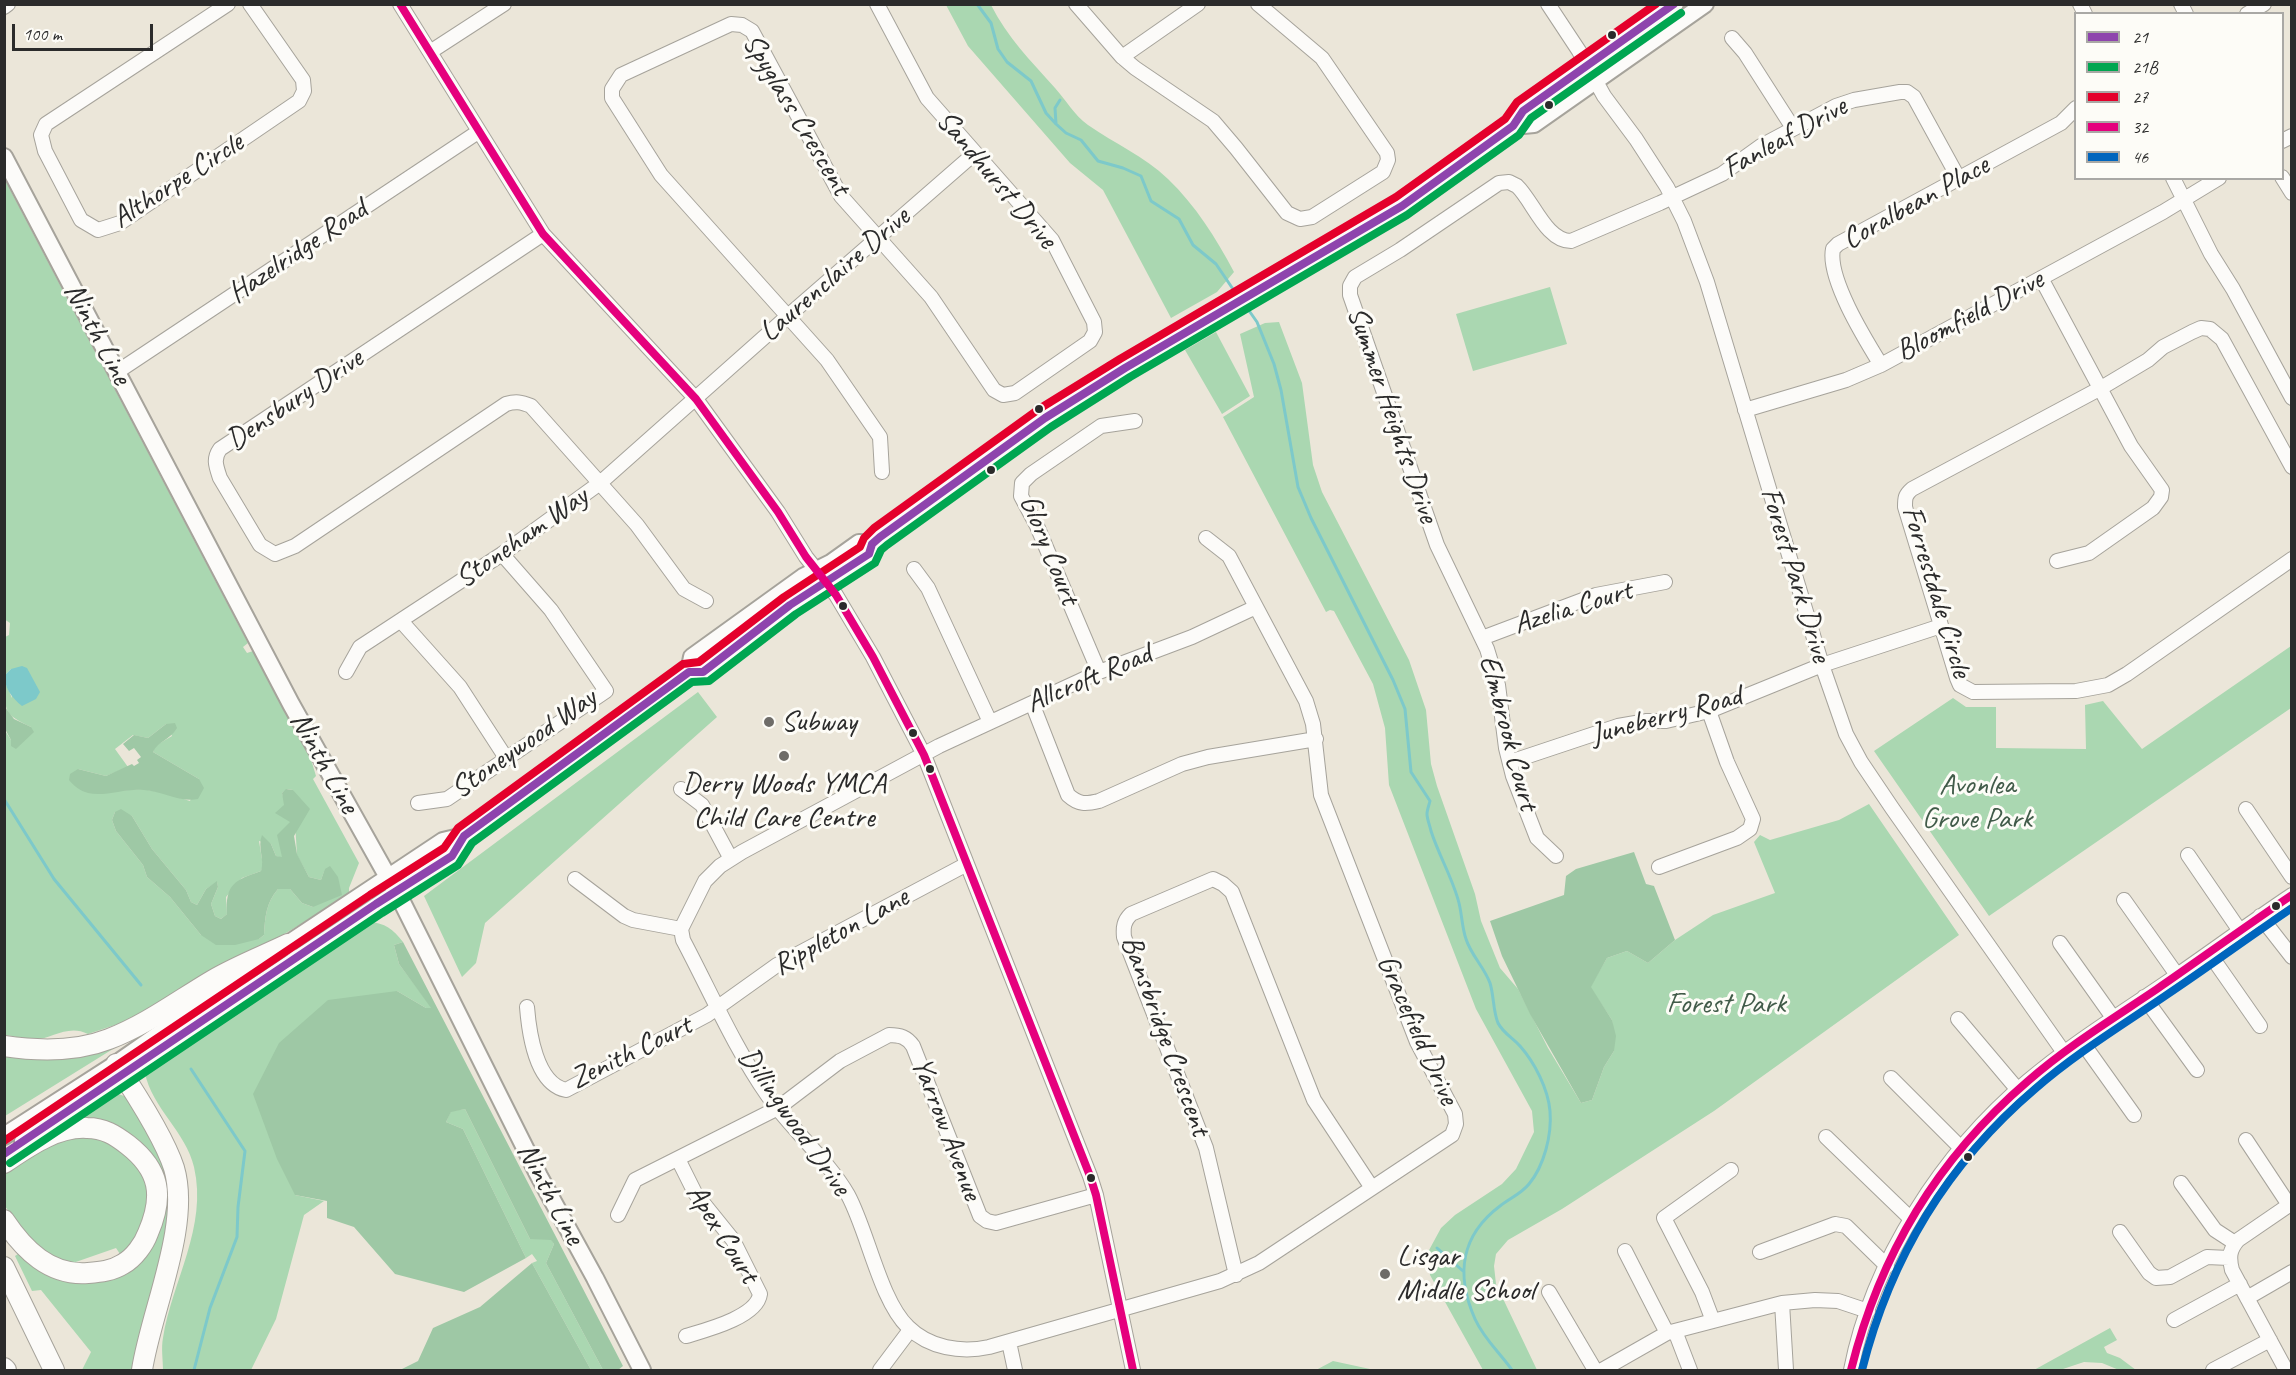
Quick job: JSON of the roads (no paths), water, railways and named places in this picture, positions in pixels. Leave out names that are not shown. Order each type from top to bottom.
[{"type":"highway","points":[[4,1046],[66,1049],[108,1040],[143,1023],[215,979],[288,944]]},
{"type":"highway","points":[[119,1069],[164,1146],[174,1168],[177,1187],[178,1207],[174,1235],[145,1348],[142,1371]]},
{"type":"highway","points":[[4,1163],[29,1146],[60,1132],[86,1127],[111,1132],[135,1151],[151,1169],[158,1192],[156,1215],[144,1242],[124,1264],[104,1272],[78,1274],[56,1269],[37,1259],[4,1220]]},
{"type":"highway","points":[[4,1267],[54,1371]]},
{"type":"main road","points":[[4,1136],[119,1069],[393,884],[443,841],[464,836],[689,672],[703,672],[790,605],[822,577],[869,554],[872,544],[1045,418],[1125,368],[1402,206],[1513,126],[1534,124],[1675,4]]},
{"type":"main road","points":[[1592,73],[1705,4]]},
{"type":"main road","name":"Ninth Line","points":[[4,157],[291,704],[393,884],[539,1176],[595,1278],[642,1371]]},
{"type":"main road","points":[[4,1154],[288,944],[393,884]]},
{"type":"street","name":"Althorpe Circle","points":[[228,4],[46,124],[41,135],[45,151],[81,220],[91,227],[98,230],[120,223],[299,101],[304,91],[303,80],[250,4]]},
{"type":"street","points":[[400,4],[543,234],[696,399],[778,512],[873,657],[924,754],[1096,1195],[1133,1371]]},
{"type":"street","points":[[430,52],[504,4]]},
{"type":"street","name":"Sandhurst Drive","points":[[877,4],[927,98],[1052,240],[1094,322],[1095,332],[1090,340],[1015,393],[1003,395],[994,390],[931,297],[879,236]]},
{"type":"street","points":[[1076,4],[1122,57],[1213,122],[1287,213],[1299,219],[1312,217],[1383,172],[1388,153],[1322,58],[1258,4]]},
{"type":"street","points":[[1122,57],[1198,4]]},
{"type":"street","name":"Forest Park Drive","points":[[1548,4],[1604,96],[1655,167],[1673,198],[1707,282],[1840,720],[1861,762],[2065,1054]]},
{"type":"street","points":[[2250,12],[2264,4]]},
{"type":"street","name":"Spyglass Crescent","points":[[788,316],[651,161],[612,98],[612,89],[621,75],[731,24],[748,28],[752,31],[841,196],[879,236]]},
{"type":"street","points":[[1732,38],[1745,52],[1793,128]]},
{"type":"street","name":"Fanleaf Drive","points":[[1673,198],[1722,174],[1761,147],[1836,106],[1854,100],[1907,92],[1914,97],[1959,180]]},
{"type":"street","name":"Coralbean Place","points":[[1881,365],[1839,287],[1832,263],[1833,249],[1838,244],[2061,123],[2074,110]]},
{"type":"street","name":"Hazelridge Road","points":[[117,372],[478,132]]},
{"type":"street","name":"Laurenclaire Drive","points":[[696,399],[975,153]]},
{"type":"street","points":[[2284,179],[2292,193]]},
{"type":"street","points":[[2175,180],[2211,254],[2233,289],[2292,398]]},
{"type":"street","name":"Bloomfield Drive","points":[[1745,410],[1846,380],[1881,365],[2216,180]]},
{"type":"street","name":"Summer Heights Drive","points":[[1482,638],[1437,544],[1350,296],[1352,281],[1499,183],[1509,182],[1517,186],[1551,233],[1566,241],[1577,239],[1673,198]]},
{"type":"street","name":"Densbury Drive","points":[[543,234],[220,448],[215,456],[215,466],[260,545],[275,554],[295,546],[506,404],[515,401],[531,406],[600,483]]},
{"type":"street","points":[[2041,278],[2131,446],[2162,490],[2161,497],[2153,508],[2089,553],[2057,561]]},
{"type":"street","points":[[788,316],[827,360],[880,438],[882,472]]},
{"type":"street","name":"Forrestdale Circle","points":[[2292,467],[2222,339],[2210,330],[2201,328],[2163,347],[2148,360],[1906,494],[1905,507],[1957,678],[1960,685],[1967,690],[1982,693],[2076,691],[2108,685],[2292,559]]},
{"type":"street","name":"Stoneham Way","points":[[346,672],[360,647],[502,554],[600,483],[696,399]]},
{"type":"street","name":"Glory Court","points":[[1099,672],[1020,490],[1022,483],[1030,474],[1101,426],[1135,421]]},
{"type":"street","points":[[600,483],[638,525],[684,589],[706,601]]},
{"type":"street","name":"Gracefield Drive","points":[[1120,1309],[1220,1281],[1259,1263],[1452,1135],[1455,1130],[1456,1120],[1450,1105],[1417,1042],[1321,795],[1316,739],[1306,701],[1229,556],[1206,538]]},
{"type":"street","name":"Stoneywood Way","points":[[418,803],[447,800],[606,691],[551,610],[502,554]]},
{"type":"street","points":[[914,569],[928,588],[990,722]]},
{"type":"street","name":"Azelia Court","points":[[1482,638],[1596,595],[1665,582]]},
{"type":"street","name":"Allcroft Road","points":[[924,754],[1099,672],[1185,640],[1256,607]]},
{"type":"street","points":[[401,621],[460,687],[506,758]]},
{"type":"street","name":"Juneberry Road","points":[[1510,762],[1618,726],[1647,721],[1666,721],[1709,711],[1822,665],[1941,626]]},
{"type":"street","name":"Elmbrook Court","points":[[1482,638],[1498,685],[1510,762],[1537,838],[1556,856]]},
{"type":"street","points":[[1032,703],[1068,795],[1076,802],[1086,804],[1099,801],[1182,764],[1208,757],[1316,739]]},
{"type":"street","points":[[1659,867],[1737,838],[1746,833],[1752,825],[1751,812],[1727,762],[1709,711]]},
{"type":"street","points":[[575,879],[624,916],[646,923],[681,929],[705,881],[714,871],[731,859],[924,754]]},
{"type":"street","points":[[681,789],[702,805],[731,859]]},
{"type":"street","points":[[2246,809],[2292,877]]},
{"type":"street","points":[[2188,855],[2240,931]]},
{"type":"street","name":"Rippleton Lane","points":[[718,1007],[785,960],[968,864]]},
{"type":"street","name":"Bansbridge Crescent","points":[[1236,1275],[1206,1148],[1124,937],[1123,927],[1131,914],[1213,879],[1232,892],[1314,1100],[1372,1188]]},
{"type":"street","points":[[1851,1371],[1868,1311],[1887,1266],[1911,1219],[1961,1148],[2018,1090],[2144,997],[2292,894]]},
{"type":"street","points":[[2124,900],[2176,975]]},
{"type":"street","points":[[2260,916],[2292,957]]},
{"type":"street","name":"Dillingwood Drive","points":[[681,929],[683,940],[752,1070],[778,1108],[847,1193],[894,1307],[910,1330],[928,1341],[960,1350],[978,1350],[1120,1309]]},
{"type":"street","points":[[2060,943],[2114,1019]]},
{"type":"street","points":[[2209,953],[2260,1026]]},
{"type":"street","points":[[2144,997],[2197,1070]]},
{"type":"street","name":"Zenith Court","points":[[527,1007],[530,1039],[547,1078],[552,1085],[566,1090],[718,1007]]},
{"type":"street","points":[[1958,1019],[2018,1090]]},
{"type":"street","name":"Yarrow Avenue","points":[[778,1108],[840,1061],[890,1035],[898,1035],[908,1039],[913,1046],[980,1216],[996,1223],[1096,1195]]},
{"type":"street","points":[[2082,1042],[2134,1115]]},
{"type":"street","points":[[1891,1078],[1961,1148]]},
{"type":"street","points":[[618,1215],[635,1180],[778,1108]]},
{"type":"street","points":[[1826,1137],[1911,1219]]},
{"type":"street","points":[[2246,1140],[2290,1204],[2235,1243],[2229,1258],[2270,1340],[2286,1362]]},
{"type":"street","name":"Apex Court","points":[[678,1159],[695,1193],[733,1240],[760,1294],[759,1301],[754,1307],[717,1327],[686,1336]]},
{"type":"street","points":[[1713,1321],[1702,1292],[1664,1218],[1731,1170]]},
{"type":"street","points":[[2181,1183],[2216,1230],[2235,1243]]},
{"type":"street","points":[[1760,1252],[1835,1224],[1841,1224],[1846,1226],[1887,1266]]},
{"type":"street","points":[[2120,1232],[2149,1273],[2156,1278],[2170,1277],[2207,1257],[2229,1258]]},
{"type":"street","points":[[1625,1251],[1671,1332],[1690,1371]]},
{"type":"street","points":[[2247,1298],[2292,1272]]},
{"type":"street","points":[[2174,1320],[2240,1284]]},
{"type":"street","points":[[1549,1292],[1595,1371]]},
{"type":"street","points":[[1602,1371],[1671,1332],[1782,1303],[1825,1299],[1868,1311]]},
{"type":"street","points":[[1782,1303],[1786,1371]]},
{"type":"street","points":[[880,1371],[910,1330]]},
{"type":"street","points":[[2213,1371],[2270,1340]]},
{"type":"street","points":[[1009,1342],[1015,1371]]},
{"type":"water","points":[[22,666],[27,668],[40,692],[36,699],[22,706],[9,692],[5,675],[11,669]]},
{"type":"waterway","points":[[977,4],[991,23],[998,49],[1007,62],[1031,81],[1046,113],[1066,133],[1081,140],[1098,161],[1141,176],[1151,201],[1179,219],[1193,245],[1216,264],[1237,295]]},
{"type":"waterway","points":[[1056,124],[1055,108],[1060,100]]},
{"type":"waterway","points":[[1245,305],[1257,322],[1274,364],[1281,390],[1298,487],[1405,709],[1411,772],[1430,801],[1427,812],[1428,820],[1456,894],[1466,939],[1490,983],[1495,1014],[1500,1027],[1531,1060],[1544,1085],[1549,1103],[1548,1140],[1539,1168],[1526,1187],[1500,1206],[1477,1230],[1465,1258],[1465,1287],[1475,1319],[1487,1339],[1512,1370]]},
{"type":"waterway","points":[[4,799],[54,879],[141,985]]},
{"type":"waterway","points":[[191,1069],[245,1151],[237,1237],[210,1308],[194,1370]]},
{"type":"waterway","points":[[1437,1248],[1463,1271]]},
{"type":"place","name":"Subway","points":[[769,722]]},
{"type":"place","name":"Derry Woods YMCA Child Care Centre","points":[[784,756]]},
{"type":"place","name":"Lisgar Middle School","points":[[1385,1274]]},
{"type":"park label","name":"Avonlea Grove Park","points":[[1977,802]]},
{"type":"park label","name":"Forest Park","points":[[1726,1004]]}]
